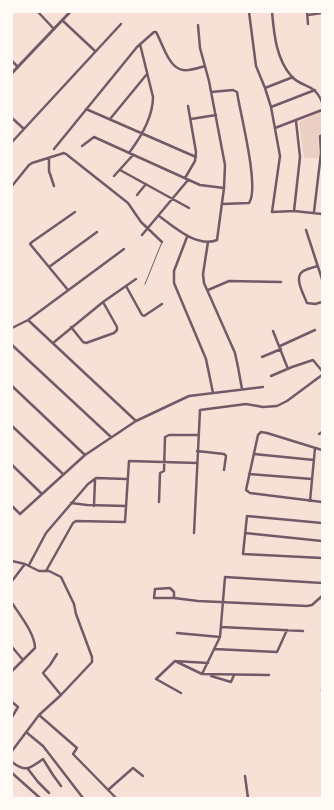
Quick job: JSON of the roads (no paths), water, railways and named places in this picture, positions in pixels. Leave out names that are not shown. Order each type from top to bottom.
[{"type":"street","points":[[38,12],[54,29]]},
{"type":"street","points":[[12,73],[70,12]]},
{"type":"street","points":[[248,12],[256,66],[266,88],[280,156],[272,212],[294,211],[322,214]]},
{"type":"street","points":[[272,12],[276,44],[281,58],[293,77],[315,90],[319,94],[322,102]]},
{"type":"street","points":[[308,24],[307,14],[322,13]]},
{"type":"street","points":[[62,20],[95,51]]},
{"type":"street","points":[[12,142],[121,24]]},
{"type":"street","points":[[159,216],[187,237],[208,242],[217,240],[226,165],[200,48],[198,25]]},
{"type":"street","points":[[54,149],[140,44],[153,33],[156,32],[167,55],[180,70],[205,66]]},
{"type":"street","points":[[129,153],[142,134],[153,102],[140,44]]},
{"type":"street","points":[[12,61],[18,67]]},
{"type":"street","points":[[109,120],[147,73]]},
{"type":"street","points":[[266,88],[293,77]]},
{"type":"street","points":[[211,92],[233,90],[237,92],[253,180],[252,196],[249,203],[222,204]]},
{"type":"street","points":[[271,107],[315,90]]},
{"type":"street","points":[[142,235],[173,199],[186,179],[196,157],[188,106]]},
{"type":"street","points":[[86,109],[196,157]]},
{"type":"street","points":[[275,128],[322,110]]},
{"type":"street","points":[[191,119],[216,115]]},
{"type":"street","points":[[12,118],[24,129]]},
{"type":"street","points":[[294,211],[300,157],[296,121]]},
{"type":"street","points":[[314,212],[321,150],[320,136],[322,135]]},
{"type":"street","points":[[82,146],[94,137],[200,185],[224,188]]},
{"type":"street","points":[[12,186],[29,165],[64,153],[128,203],[137,218],[162,242]]},
{"type":"street","points":[[114,176],[133,155]]},
{"type":"street","points":[[49,158],[49,171],[54,186]]},
{"type":"street","points":[[120,170],[189,208]]},
{"type":"street","points":[[137,195],[146,184]]},
{"type":"street","points":[[68,290],[30,244],[75,212]]},
{"type":"street","points":[[306,230],[322,279]]},
{"type":"street","points":[[49,266],[97,232]]},
{"type":"street","points":[[187,237],[174,272],[174,283],[206,359],[213,393]]},
{"type":"street","points":[[208,242],[203,274],[204,283],[235,353],[242,389]]},
{"type":"street","points":[[12,328],[28,320],[124,249]]},
{"type":"street","points":[[317,266],[302,271],[299,276],[299,280],[307,303],[315,304],[322,302]]},
{"type":"street","points":[[53,342],[103,302],[136,279]]},
{"type":"street","points":[[208,290],[229,281],[281,282]]},
{"type":"street","points":[[126,286],[142,315],[144,316],[162,304]]},
{"type":"street","points":[[71,327],[83,342],[86,343],[114,333],[117,330],[117,327],[103,302]]},
{"type":"street","points":[[28,320],[136,421]]},
{"type":"street","points":[[262,357],[315,330]]},
{"type":"street","points":[[273,331],[288,368]]},
{"type":"street","points":[[12,345],[111,437]]},
{"type":"street","points":[[272,376],[288,368],[313,360],[322,371]]},
{"type":"street","points":[[194,533],[200,410],[246,404],[263,407],[277,406],[287,401],[322,375]]},
{"type":"street","points":[[12,386],[85,455]]},
{"type":"street","points":[[12,506],[20,514],[85,455],[136,421],[189,396],[264,387]]},
{"type":"street","points":[[12,426],[63,474]]},
{"type":"street","points":[[322,450],[261,432],[258,434],[246,490],[250,494],[322,502]]},
{"type":"street","points":[[318,434],[322,432]]},
{"type":"street","points":[[159,502],[160,473],[164,471],[165,437],[169,435],[198,435]]},
{"type":"street","points":[[310,501],[315,448]]},
{"type":"street","points":[[197,451],[224,454],[224,470]]},
{"type":"street","points":[[254,454],[314,460]]},
{"type":"street","points":[[46,571],[73,523],[76,521],[125,522],[128,461],[197,463]]},
{"type":"street","points":[[12,465],[42,494]]},
{"type":"street","points":[[249,474],[312,479]]},
{"type":"street","points":[[29,566],[46,533],[88,484],[95,479],[102,478],[127,479]]},
{"type":"street","points":[[94,506],[95,479]]},
{"type":"street","points":[[71,503],[94,506],[126,506]]},
{"type":"street","points":[[322,522],[247,516],[243,554],[322,558]]},
{"type":"street","points":[[245,533],[322,541]]},
{"type":"street","points":[[12,561],[61,577],[74,604],[76,614],[92,657],[92,662],[90,665],[39,715],[12,751]]},
{"type":"street","points":[[12,581],[25,564]]},
{"type":"street","points":[[202,674],[220,637],[225,577],[322,583]]},
{"type":"street","points":[[174,598],[174,592],[170,588],[156,588],[154,591],[154,598],[307,606],[312,605],[322,596]]},
{"type":"street","points":[[12,603],[24,619],[35,642],[35,648],[12,671]]},
{"type":"street","points":[[221,627],[303,631]]},
{"type":"street","points":[[214,649],[277,652],[287,630]]},
{"type":"street","points":[[177,633],[220,637]]},
{"type":"street","points":[[12,647],[23,660]]},
{"type":"street","points":[[58,654],[43,673],[61,695]]},
{"type":"street","points":[[181,693],[156,679],[176,661],[208,663]]},
{"type":"street","points":[[176,661],[202,674],[269,675]]},
{"type":"street","points":[[209,675],[231,682],[234,675]]},
{"type":"street","points":[[12,702],[18,707],[12,717]]},
{"type":"street","points":[[39,715],[77,748],[73,754],[116,798]]},
{"type":"street","points":[[26,732],[43,746],[83,798]]},
{"type":"street","points":[[12,742],[16,746]]},
{"type":"street","points":[[12,762],[20,768],[28,769],[43,759],[61,786]]},
{"type":"street","points":[[108,790],[133,768],[144,776]]},
{"type":"street","points":[[28,769],[49,793]]},
{"type":"street","points":[[12,774],[40,798]]},
{"type":"street","points":[[245,776],[248,798]]},
{"type":"lane","points":[[145,284],[162,242]]}]
